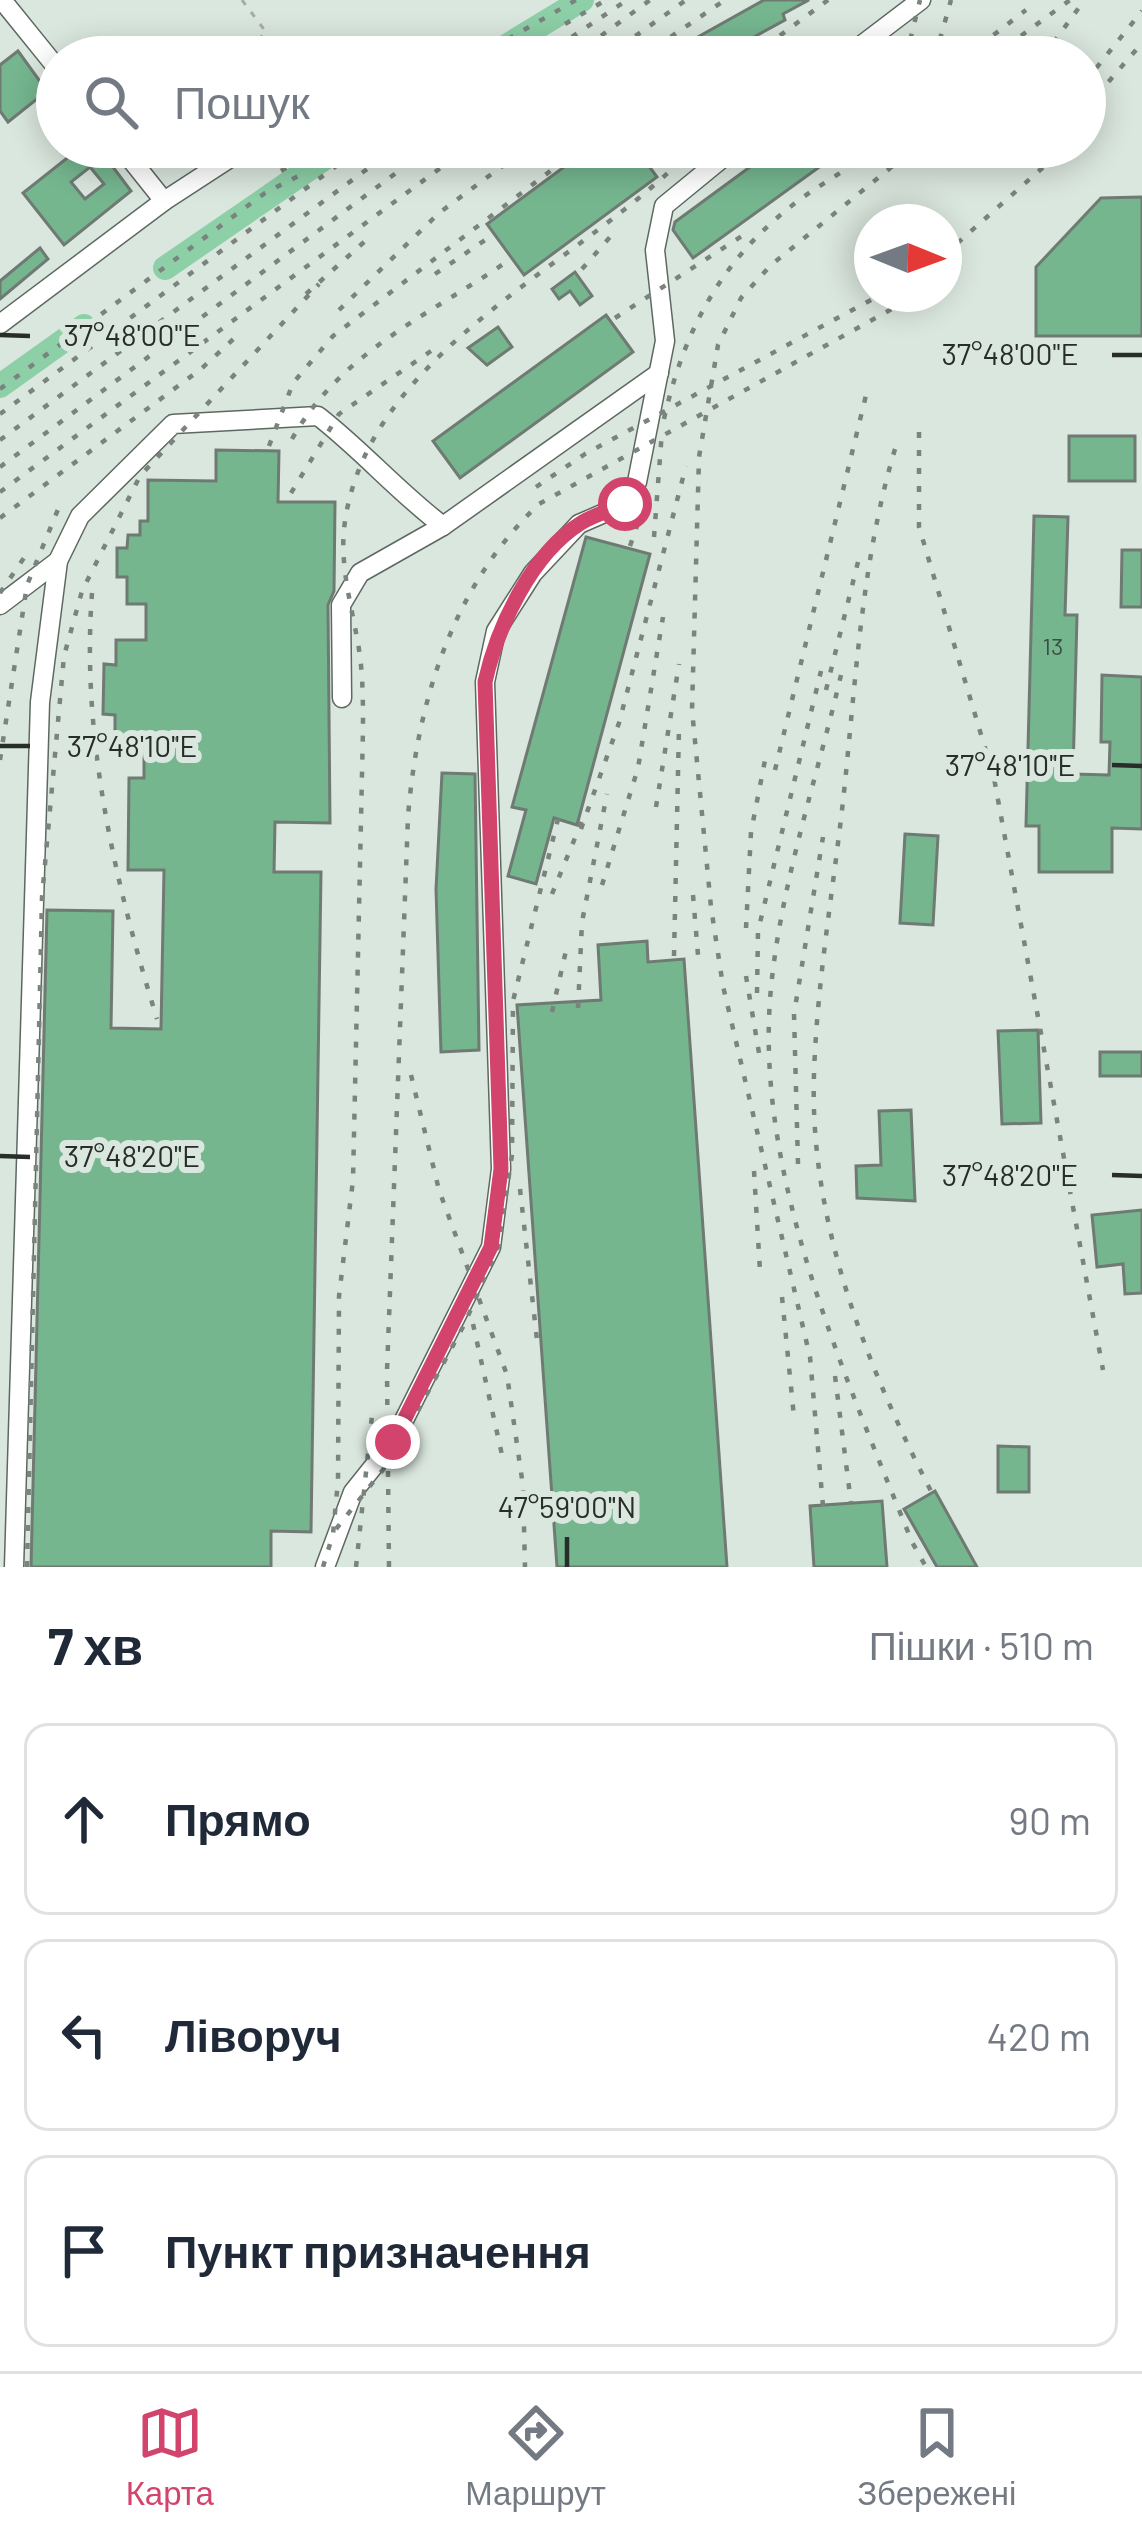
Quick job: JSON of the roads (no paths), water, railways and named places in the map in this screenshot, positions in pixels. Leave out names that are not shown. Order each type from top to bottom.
[{"type":"street","points":[[2,0],[36,42]]},
{"type":"street","points":[[874,36],[921,0]]},
{"type":"street","points":[[138,168],[164,201]]},
{"type":"street","points":[[0,324],[215,168]]},
{"type":"street","points":[[325,1567],[353,1492],[393,1442],[491,1247],[501,1169],[485,682],[496,631],[533,573],[578,524],[625,504],[637,482],[665,341],[655,250],[664,206],[710,168]]},
{"type":"street","points":[[342,698],[341,604],[360,573],[443,526],[659,373]]},
{"type":"street","points":[[14,1567],[40,702],[58,561],[80,516],[173,424],[318,416],[353,443],[391,488],[443,526]]},
{"type":"street","points":[[0,605],[58,561]]},
{"type":"waterway","points":[[523,36],[582,0]]},
{"type":"waterway","points":[[165,268],[310,168]]},
{"type":"waterway","points":[[0,386],[84,326]]},
{"type":"railway","points":[[513,36],[576,0]]},
{"type":"railway","points":[[565,24],[606,0]]},
{"type":"railway","points":[[573,36],[627,0]]},
{"type":"railway","points":[[601,36],[650,0]]},
{"type":"railway","points":[[635,36],[686,0]]},
{"type":"railway","points":[[672,36],[725,0]]},
{"type":"railway","points":[[779,36],[828,0]]},
{"type":"railway","points":[[911,36],[920,0]]},
{"type":"railway","points":[[941,36],[951,0]]},
{"type":"railway","points":[[1021,36],[1070,0]]},
{"type":"railway","points":[[1058,36],[1083,2]]},
{"type":"railway","points":[[992,36],[1026,10]]},
{"type":"railway","points":[[1106,56],[1142,11]]},
{"type":"railway","points":[[1106,85],[1142,43]]},
{"type":"railway","points":[[281,171],[286,168]]},
{"type":"railway","points":[[0,414],[334,168]]},
{"type":"railway","points":[[0,440],[369,168]]},
{"type":"railway","points":[[0,467],[403,168]]},
{"type":"railway","points":[[0,492],[440,168]]},
{"type":"railway","points":[[339,310],[439,213],[500,168]]},
{"type":"railway","points":[[269,446],[293,383],[333,336],[554,168]]},
{"type":"railway","points":[[323,1567],[333,1534],[338,1481],[339,1296],[353,1180],[363,702],[344,529],[360,466],[392,410],[435,360],[672,168]]},
{"type":"railway","points":[[664,419],[695,325],[728,271],[772,223],[847,168]]},
{"type":"railway","points":[[823,1506],[810,1357],[723,986],[711,907],[692,710],[699,457],[718,345],[741,298],[770,266],[890,168]]},
{"type":"railway","points":[[962,239],[1042,168]]},
{"type":"railway","points":[[0,389],[265,193],[308,171]]},
{"type":"railway","points":[[582,269],[617,229]]},
{"type":"railway","points":[[306,294],[373,234]]},
{"type":"railway","points":[[435,274],[494,234]]},
{"type":"railway","points":[[615,318],[745,234]]},
{"type":"railway","points":[[292,439],[336,381],[363,357],[512,258]]},
{"type":"railway","points":[[27,1567],[42,897],[64,656],[82,591],[140,476],[319,284]]},
{"type":"railway","points":[[536,487],[585,454],[854,309]]},
{"type":"railway","points":[[389,1567],[387,1371],[408,817],[420,731],[445,648],[484,571],[539,504],[886,312]]},
{"type":"railway","points":[[0,518],[201,369],[241,332]]},
{"type":"railway","points":[[291,493],[339,414],[431,351]]},
{"type":"railway","points":[[775,770],[868,387]]},
{"type":"railway","points":[[654,537],[662,431]]},
{"type":"railway","points":[[919,432],[919,527],[994,778],[1103,1370]]},
{"type":"railway","points":[[895,449],[875,533],[862,619],[819,1004],[815,1129],[821,1183],[846,1291],[885,1394],[932,1493]]},
{"type":"railway","points":[[581,829],[619,723],[686,466]]},
{"type":"railway","points":[[630,546],[648,495]]},
{"type":"railway","points":[[0,760],[27,585],[59,507]]},
{"type":"railway","points":[[0,593],[28,552]]},
{"type":"railway","points":[[826,690],[858,562]]},
{"type":"railway","points":[[92,593],[92,701],[105,809],[157,1019]]},
{"type":"railway","points":[[602,885],[638,768],[663,617]]},
{"type":"railway","points":[[656,807],[679,664]]},
{"type":"railway","points":[[757,993],[758,931],[821,671]]},
{"type":"railway","points":[[841,675],[783,909],[771,988],[769,1058],[776,1129],[810,1271],[859,1411],[926,1567]]},
{"type":"railway","points":[[674,956],[679,728]]},
{"type":"railway","points":[[746,928],[751,832],[767,750]]},
{"type":"railway","points":[[578,1008],[582,922],[607,794]]},
{"type":"railway","points":[[552,894],[584,816]]},
{"type":"railway","points":[[336,1529],[393,1457],[464,1325],[498,1247],[512,1155],[513,1001],[558,819]]},
{"type":"railway","points":[[798,1164],[794,1014],[823,837]]},
{"type":"railway","points":[[693,895],[698,955]]},
{"type":"railway","points":[[552,1012],[568,942]]},
{"type":"railway","points":[[746,976],[760,1059]]},
{"type":"railway","points":[[411,1075],[439,1190],[507,1375],[523,1486],[525,1567]]},
{"type":"railway","points":[[754,1171],[760,1271]]},
{"type":"railway","points":[[520,1189],[537,1340]]},
{"type":"railway","points":[[782,1297],[794,1417]]},
{"type":"railway","points":[[473,1324],[504,1464]]},
{"type":"railway","points":[[835,1376],[851,1503]]},
{"type":"railway","points":[[356,1567],[373,1406]]}]
